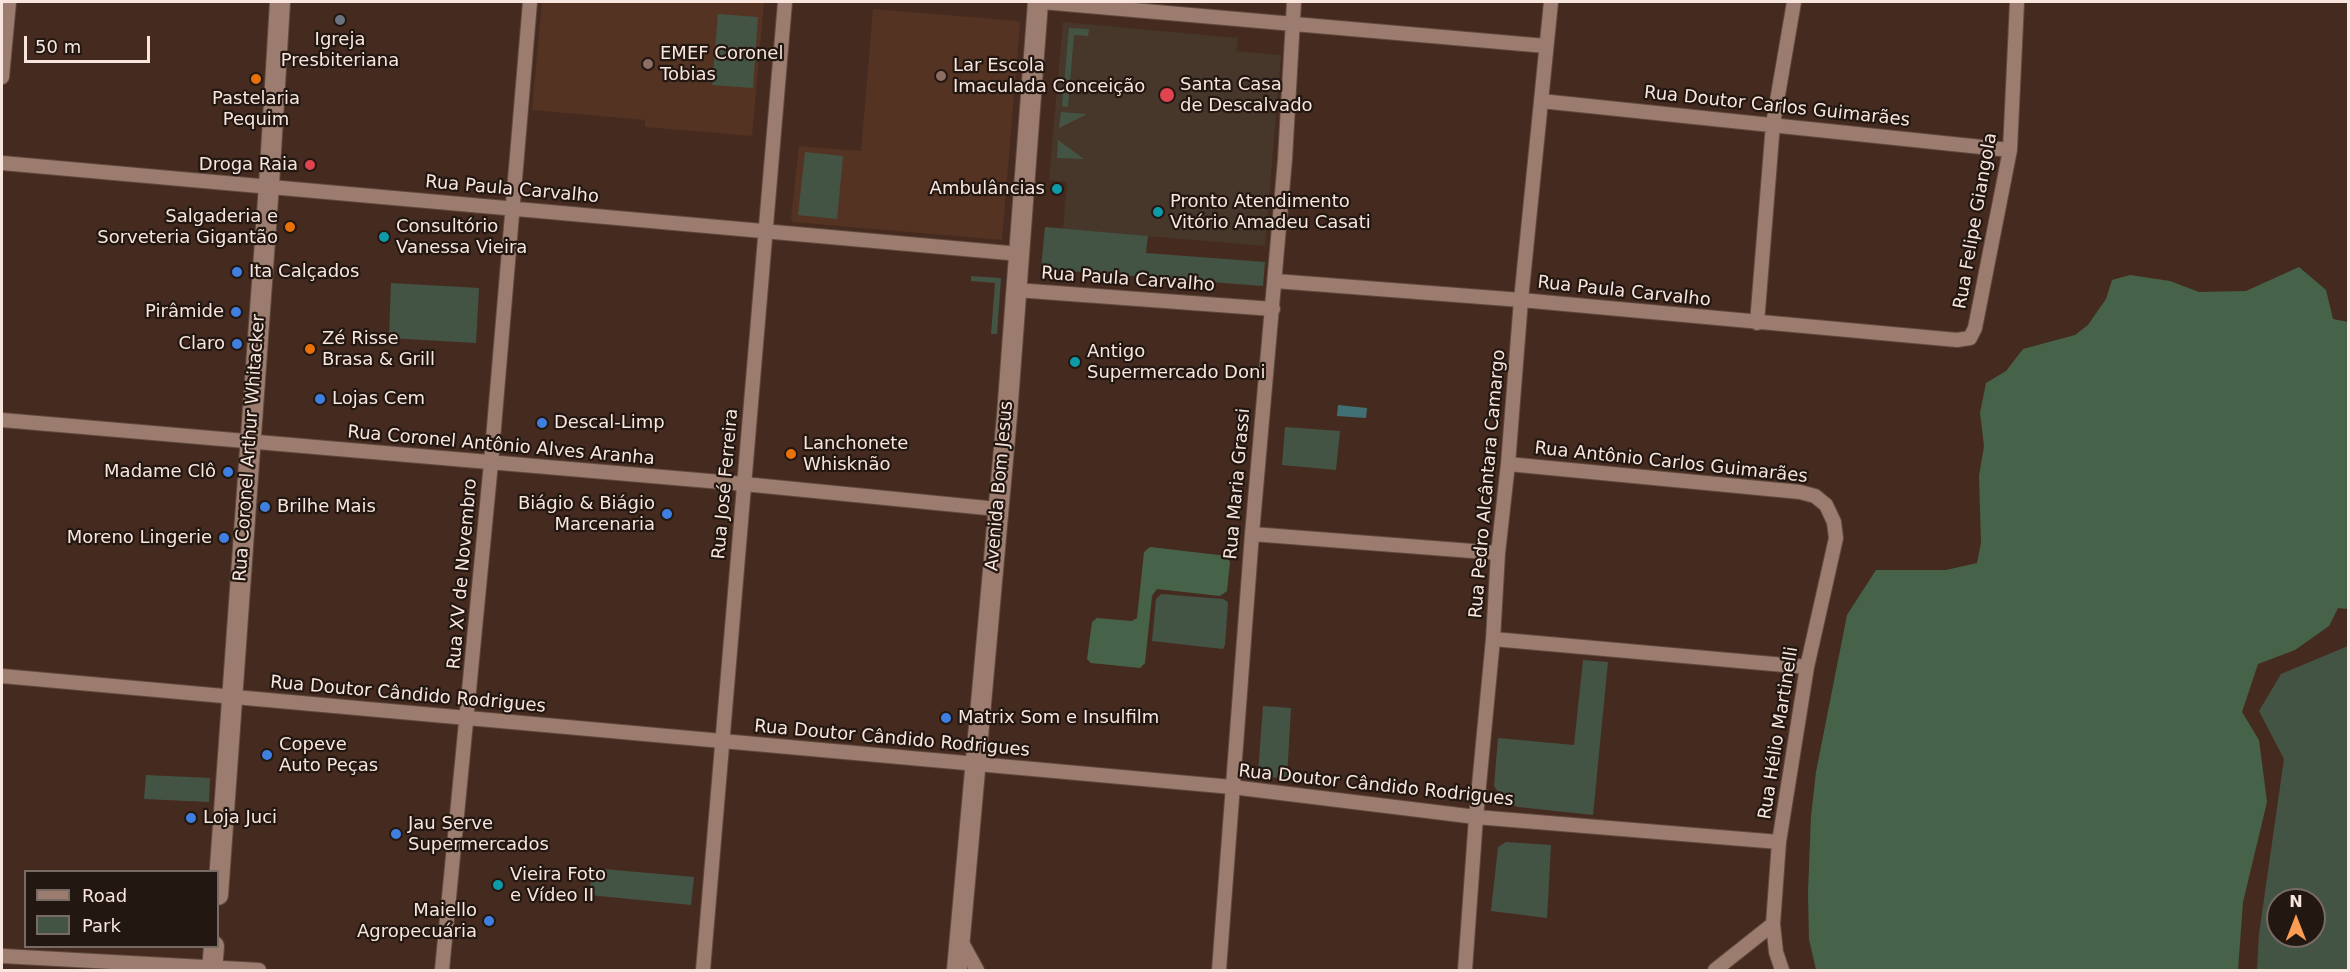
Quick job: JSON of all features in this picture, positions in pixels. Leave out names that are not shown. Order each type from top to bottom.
[{"type":"street","points":[[2,77],[9,2]]},
{"type":"street","name":"Rua Coronel Arthur Whitacker","points":[[219,880],[280,2]]},
{"type":"street","name":"Rua XV de Novembro","points":[[442,970],[491,463],[530,2]]},
{"type":"street","name":"Rua José Ferreira","points":[[703,970],[785,2]]},
{"type":"street","points":[[1040,2],[1546,46]]},
{"type":"street","name":"Avenida Bom Jesus","points":[[957,970],[1007,415],[1040,2]]},
{"type":"street","name":"Rua Maria Grassi","points":[[1219,970],[1252,534],[1273,309],[1294,2]]},
{"type":"street","name":"Rua Pedro Alcântara Camargo","points":[[1465,970],[1476,816],[1493,639],[1498,553],[1551,2]]},
{"type":"street","points":[[1757,323],[1773,124],[1794,2]]},
{"type":"street","name":"Rua Felipe Giangola","points":[[1970,338],[1975,328],[2010,150],[2018,2]]},
{"type":"street","name":"Rua Doutor Carlos Guimarães","points":[[1541,101],[2010,150]]},
{"type":"street","name":"Rua Paula Carvalho","points":[[2,163],[269,185],[1020,254]]},
{"type":"street","name":"Rua Paula Carvalho","points":[[1275,281],[1521,300],[1957,340],[1970,338]]},
{"type":"street","name":"Rua Paula Carvalho","points":[[1016,290],[1273,309]]},
{"type":"street","name":"Rua Coronel Antônio Alves Aranha","points":[[2,420],[744,484],[997,509]]},
{"type":"street","name":"Rua Antônio Carlos Guimarães","points":[[1508,464],[1800,492],[1815,496],[1826,505]]},
{"type":"street","name":"Rua Hélio Martinelli","points":[[1782,970],[1776,952],[1773,924],[1779,842],[1807,667],[1836,538],[1834,522],[1826,505]]},
{"type":"street","points":[[1252,534],[1498,553]]},
{"type":"street","points":[[1493,639],[1807,667]]},
{"type":"street","name":"Rua Doutor Cândido Rodrigues","points":[[2,676],[1232,787],[1476,816],[1779,842]]},
{"type":"street","points":[[1715,970],[1773,924]]},
{"type":"street","points":[[960,939],[977,970]]},
{"type":"street","points":[[212,969],[214,948]]},
{"type":"street","points":[[2,956],[259,970]]},
{"type":"shaded area","name":"EMEF Coronel Tobias","points":[[542,2],[764,2],[752,136],[645,127],[645,120],[532,110]]},
{"type":"shaded area","name":"Lar Escola Imaculada Conceição","points":[[873,9],[1020,21],[1002,240],[793,222],[791,218],[799,146],[861,151]]},
{"type":"shaded area","name":"Santa Casa de Descalvado","points":[[1063,22],[1238,38],[1236,51],[1281,55],[1265,246],[1063,229],[1067,182],[1049,180]]},
{"type":"green space","points":[[718,14],[758,17],[753,88],[712,85]]},
{"type":"green space","points":[[1069,28],[1089,29],[1088,36],[1074,35],[1068,107],[1062,106]]},
{"type":"green space","points":[[1061,112],[1087,114],[1059,128]]},
{"type":"green space","points":[[1058,140],[1084,159],[1057,158]]},
{"type":"green space","points":[[805,152],[843,156],[837,219],[798,215]]},
{"type":"green space","points":[[1045,227],[1148,236],[1146,253],[1265,262],[1263,286],[1041,269]]},
{"type":"green space","points":[[2299,267],[2326,290],[2333,319],[2348,322],[2348,609],[2338,608],[2329,626],[2295,650],[2258,664],[2242,712],[2259,740],[2267,802],[2243,902],[2238,970],[1816,970],[1809,939],[1811,816],[1816,772],[1847,615],[1876,570],[1946,570],[1977,563],[1981,543],[1979,476],[1984,446],[1980,413],[1986,383],[2006,371],[2023,349],[2075,335],[2088,325],[2106,299],[2112,280],[2130,275],[2170,281],[2199,292],[2246,291]]},
{"type":"green space","points":[[971,276],[1001,278],[997,334],[991,334],[995,283],[971,281]]},
{"type":"green space","points":[[391,283],[479,288],[476,343],[389,338]]},
{"type":"green space","points":[[1285,427],[1340,431],[1336,470],[1282,465]]},
{"type":"green space","points":[[1150,547],[1227,556],[1230,562],[1227,591],[1220,596],[1157,589],[1152,596],[1145,663],[1140,668],[1091,663],[1087,659],[1092,622],[1097,618],[1132,621],[1137,618],[1144,552]]},
{"type":"green space","points":[[1161,594],[1223,599],[1228,602],[1223,649],[1152,641],[1156,599]]},
{"type":"green space","points":[[2348,646],[2348,970],[2257,970],[2259,934],[2284,759],[2259,711],[2281,674]]},
{"type":"green space","points":[[1583,660],[1608,662],[1593,815],[1518,807],[1504,801],[1494,786],[1498,738],[1574,745]]},
{"type":"green space","points":[[1263,706],[1291,708],[1287,778],[1263,777],[1258,773]]},
{"type":"green space","points":[[146,775],[210,778],[209,802],[144,799]]},
{"type":"green space","points":[[1506,842],[1551,845],[1547,918],[1491,911],[1498,847]]},
{"type":"green space","points":[[592,868],[694,877],[691,905],[589,895]]},
{"type":"water","points":[[1338,405],[1367,408],[1366,418],[1337,416]]},
{"type":"place","name":"Igreja Presbiteriana","points":[[340,20]]},
{"type":"place","name":"EMEF Coronel Tobias","points":[[648,64]]},
{"type":"place","name":"Lar Escola Imaculada Conceição","points":[[941,76]]},
{"type":"place","name":"Pastelaria Pequim","points":[[256,79]]},
{"type":"place","name":"Santa Casa de Descalvado","points":[[1167,95]]},
{"type":"place","name":"Droga Raia","points":[[310,165]]},
{"type":"place","name":"Ambulâncias","points":[[1057,189]]},
{"type":"place","name":"Pronto Atendimento Vitório Amadeu Casati","points":[[1158,212]]},
{"type":"place","name":"Salgaderia e Sorveteria Gigantão","points":[[290,227]]},
{"type":"place","name":"Consultório Vanessa Vieira","points":[[384,237]]},
{"type":"place","name":"Ita Calçados","points":[[237,272]]},
{"type":"place","name":"Pirâmide","points":[[236,312]]},
{"type":"place","name":"Claro","points":[[237,344]]},
{"type":"place","name":"Zé Risse Brasa & Grill","points":[[310,349]]},
{"type":"place","name":"Antigo Supermercado Doni","points":[[1075,362]]},
{"type":"place","name":"Lojas Cem","points":[[320,399]]},
{"type":"place","name":"Descal-Limp","points":[[542,423]]},
{"type":"place","name":"Lanchonete Whisknão","points":[[791,454]]},
{"type":"place","name":"Madame Clô","points":[[228,472]]},
{"type":"place","name":"Brilhe Mais","points":[[265,507]]},
{"type":"place","name":"Biágio & Biágio Marcenaria","points":[[667,514]]},
{"type":"place","name":"Moreno Lingerie","points":[[224,538]]},
{"type":"place","name":"Matrix Som e Insulfilm","points":[[946,718]]},
{"type":"place","name":"Copeve Auto Peças","points":[[267,755]]},
{"type":"place","name":"Loja Juci","points":[[191,818]]},
{"type":"place","name":"Jau Serve Supermercados","points":[[396,834]]},
{"type":"place","name":"Vieira Foto e Vídeo II","points":[[498,885]]},
{"type":"place","name":"Maiello Agropecuária","points":[[489,921]]}]
